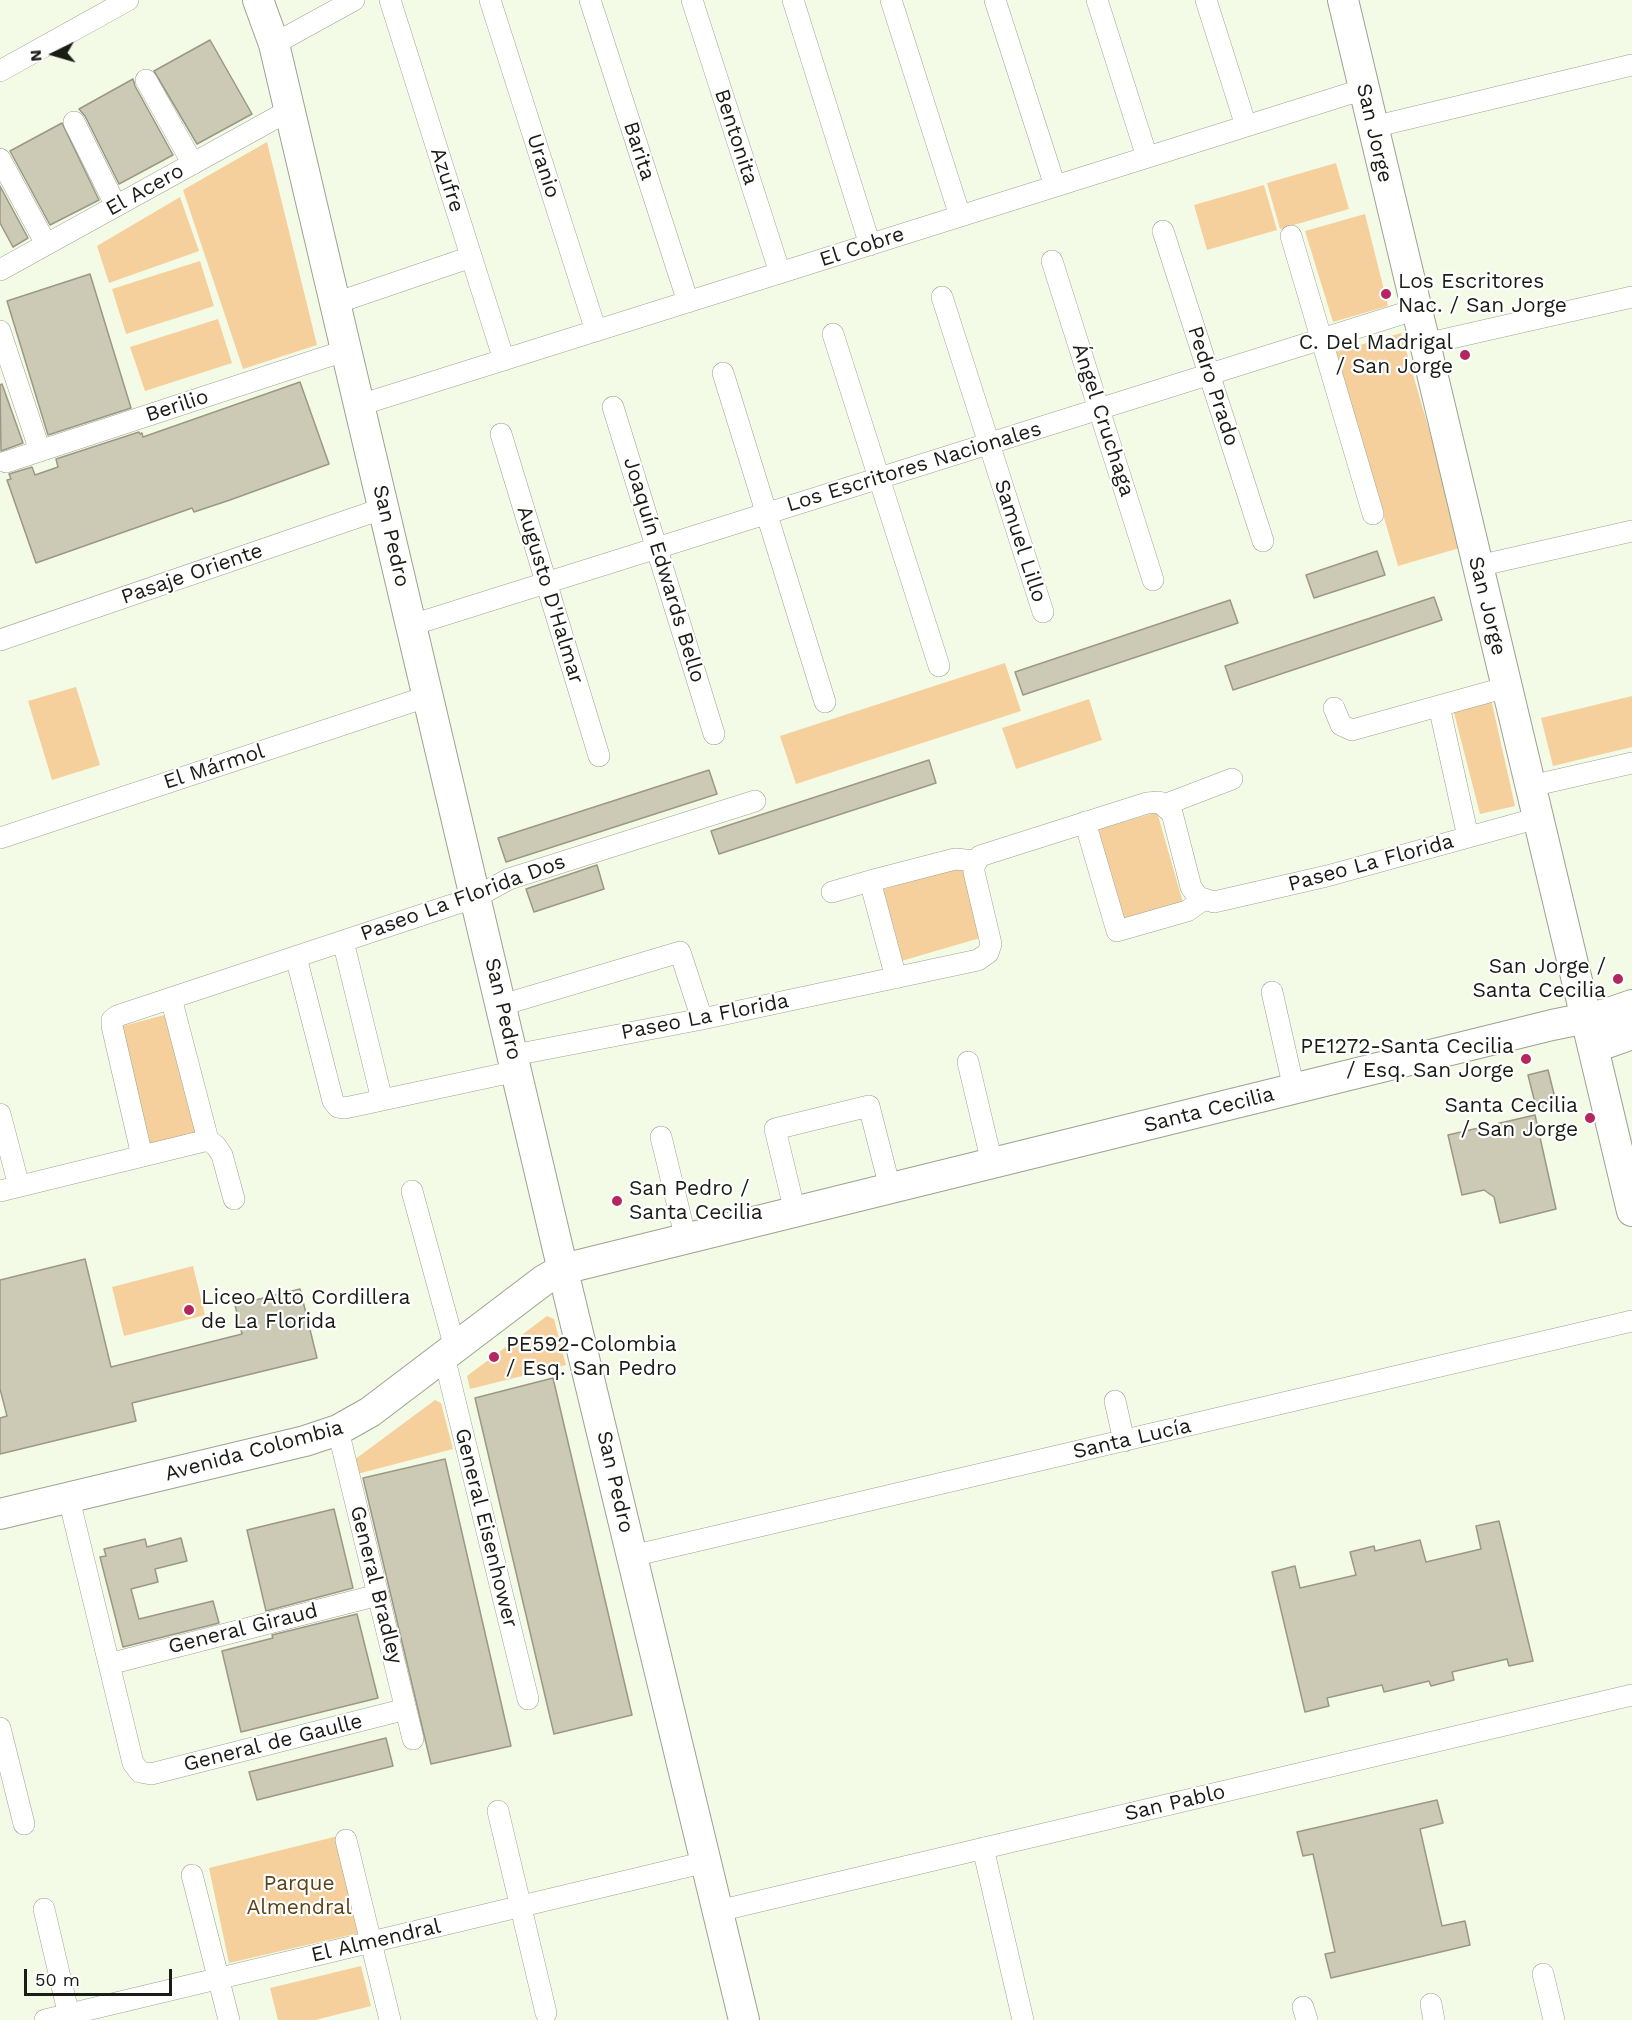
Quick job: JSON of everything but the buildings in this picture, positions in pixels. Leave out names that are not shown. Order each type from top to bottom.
[{"type":"street","points":[[0,71],[128,0]]},
{"type":"street","name":"San Pedro","points":[[258,0],[274,44],[290,110],[744,2020]]},
{"type":"street","points":[[274,44],[354,0]]},
{"type":"street","name":"Azufre","points":[[390,0],[504,360]]},
{"type":"street","name":"Uranio","points":[[490,0],[596,331]]},
{"type":"street","name":"Barita","points":[[590,0],[688,302]]},
{"type":"street","name":"Bentonita","points":[[692,0],[780,273]]},
{"type":"street","points":[[793,0],[870,245]]},
{"type":"street","points":[[891,0],[960,216]]},
{"type":"street","points":[[995,0],[1055,186]]},
{"type":"street","points":[[1097,0],[1147,157]]},
{"type":"street","points":[[1206,0],[1246,126]]},
{"type":"street","name":"San Jorge","points":[[1343,0],[1632,1211]]},
{"type":"street","points":[[1373,127],[1632,65]]},
{"type":"street","points":[[146,80],[193,164]]},
{"type":"street","name":"El Cobre","points":[[360,405],[1364,88]]},
{"type":"street","name":"El Acero","points":[[0,270],[290,110]]},
{"type":"street","points":[[74,122],[116,206]]},
{"type":"street","points":[[0,159],[46,244]]},
{"type":"street","name":"Pedro Prado","points":[[1163,231],[1263,541]]},
{"type":"street","points":[[1291,236],[1373,514]]},
{"type":"street","points":[[336,303],[471,257]]},
{"type":"street","name":"Ángel Cruchaga","points":[[1052,261],[1153,580]]},
{"type":"street","name":"Samuel Lillo","points":[[942,297],[1043,612]]},
{"type":"street","points":[[1425,344],[1632,297]]},
{"type":"street","name":"Los Escritores Nacionales","points":[[412,625],[1417,309]]},
{"type":"street","points":[[0,331],[40,451]]},
{"type":"street","points":[[833,334],[939,666]]},
{"type":"street","name":"Berilio","points":[[6,462],[347,350]]},
{"type":"street","points":[[723,373],[825,702]]},
{"type":"street","name":"Joaquín Edwards Bello","points":[[613,407],[714,734]]},
{"type":"street","name":"Augusto D'Halmar","points":[[501,434],[599,756]]},
{"type":"street","name":"Pasaje Oriente","points":[[0,640],[384,508]]},
{"type":"street","points":[[1478,566],[1632,531]]},
{"type":"street","points":[[1334,708],[1341,725],[1352,730],[1507,687]]},
{"type":"street","name":"El Mármol","points":[[0,838],[429,696]]},
{"type":"street","points":[[1439,706],[1468,837]]},
{"type":"street","points":[[1531,786],[1632,763]]},
{"type":"street","points":[[1164,805],[1232,779]]},
{"type":"street","name":"Paseo La Florida Dos","points":[[142,1156],[111,1023],[117,1016],[476,897],[509,879],[756,801]]},
{"type":"street","points":[[831,892],[955,859],[976,861],[985,854],[1147,803],[1159,802],[1172,813],[1191,887],[1203,900]]},
{"type":"street","name":"Paseo La Florida","points":[[1085,822],[1117,931],[1187,910],[1203,900],[1220,901],[1327,876],[1539,818]]},
{"type":"street","name":"Paseo La Florida","points":[[296,957],[333,1101],[338,1107],[345,1108],[516,1063],[702,1019],[978,960],[988,953],[991,939],[974,872],[976,861]]},
{"type":"street","points":[[870,881],[896,978]]},
{"type":"street","points":[[343,941],[382,1100]]},
{"type":"street","points":[[502,1005],[680,952],[702,1019]]},
{"type":"street","points":[[1272,992],[1294,1089]]},
{"type":"street","points":[[171,998],[208,1140],[222,1155],[234,1199]]},
{"type":"street","name":"Santa Cecilia","points":[[564,1269],[1606,1014],[1632,1005]]},
{"type":"street","points":[[1593,1048],[1632,1034]]},
{"type":"street","points":[[968,1062],[992,1163]]},
{"type":"street","points":[[795,1212],[775,1129],[785,1126],[869,1106],[890,1188]]},
{"type":"street","points":[[0,1114],[10,1189],[208,1140]]},
{"type":"street","points":[[661,1137],[686,1239]]},
{"type":"street","name":"General Eisenhower","points":[[412,1191],[528,1700]]},
{"type":"street","name":"Avenida Colombia","points":[[2,1515],[305,1441],[338,1430],[370,1412],[544,1280],[564,1269]]},
{"type":"street","name":"Santa Lucía","points":[[632,1556],[1632,1322]]},
{"type":"street","points":[[1115,1401],[1124,1441]]},
{"type":"street","name":"General Bradley","points":[[338,1430],[413,1739]]},
{"type":"street","points":[[69,1498],[109,1664]]},
{"type":"street","name":"General Giraud","points":[[109,1664],[378,1595]]},
{"type":"street","name":"General de Gaulle","points":[[109,1664],[132,1763],[140,1772],[151,1774],[406,1709]]},
{"type":"street","name":"San Pablo","points":[[718,1911],[1632,1695]]},
{"type":"street","points":[[0,1728],[24,1824]]},
{"type":"street","points":[[498,1811],[546,2013]]},
{"type":"street","points":[[346,1840],[390,2020]]},
{"type":"street","points":[[983,1848],[1023,2020]]},
{"type":"street","name":"El Almendral","points":[[45,2020],[69,2017],[218,1978],[706,1862]]},
{"type":"street","points":[[192,1875],[228,2020]]},
{"type":"street","points":[[44,1909],[69,2017]]},
{"type":"street","points":[[1543,1974],[1554,2020]]},
{"type":"green space","points":[[267,142],[317,345],[243,369],[183,190]]},
{"type":"green space","points":[[1336,163],[1349,209],[1280,229],[1267,183]]},
{"type":"green space","points":[[1264,185],[1277,230],[1207,250],[1194,205]]},
{"type":"green space","points":[[180,197],[199,251],[109,283],[97,246]]},
{"type":"green space","points":[[1365,214],[1388,306],[1333,322],[1305,231]]},
{"type":"green space","points":[[200,261],[214,306],[126,334],[112,289]]},
{"type":"green space","points":[[218,319],[232,363],[145,391],[130,347]]},
{"type":"green space","points":[[1401,333],[1463,547],[1398,566],[1336,352]]},
{"type":"green space","points":[[1005,663],[1021,711],[796,784],[780,736]]},
{"type":"green space","points":[[76,687],[100,765],[52,780],[28,701]]},
{"type":"green space","points":[[1632,696],[1632,747],[1553,766],[1541,718]]},
{"type":"green space","points":[[1089,699],[1102,740],[1016,769],[1002,728]]},
{"type":"green space","points":[[1491,699],[1515,806],[1480,814],[1453,709]]},
{"type":"green space","points":[[1157,812],[1184,906],[1111,928],[1083,834]]},
{"type":"green space","points":[[966,865],[987,936],[898,962],[878,891]]},
{"type":"green space","points":[[168,1014],[196,1134],[148,1145],[119,1027]]},
{"type":"green space","points":[[193,1266],[205,1315],[124,1336],[112,1287]]},
{"type":"green space","points":[[547,1316],[554,1319],[566,1365],[470,1389],[467,1376]]},
{"type":"green space","points":[[435,1400],[441,1403],[453,1449],[357,1474],[354,1460]]},
{"type":"green space","name":"Parque Almendral","points":[[338,1836],[359,1933],[229,1963],[209,1868]]},
{"type":"green space","points":[[361,1966],[371,2006],[315,2020],[278,2020],[270,1988]]},
{"type":"place","name":"Los Escritores Nac. / San Jorge","points":[[1386,294]]},
{"type":"place","name":"C. Del Madrigal / San Jorge","points":[[1465,355]]},
{"type":"place","name":"San Jorge / Santa Cecilia","points":[[1618,979]]},
{"type":"place","name":"PE1272-Santa Cecilia / Esq. San Jorge","points":[[1526,1059]]},
{"type":"place","name":"Santa Cecilia / San Jorge","points":[[1590,1118]]},
{"type":"place","name":"San Pedro / Santa Cecilia","points":[[617,1201]]},
{"type":"place","name":"Liceo Alto Cordillera de La Florida","points":[[189,1310]]},
{"type":"place","name":"PE592-Colombia / Esq. San Pedro","points":[[494,1357]]}]
